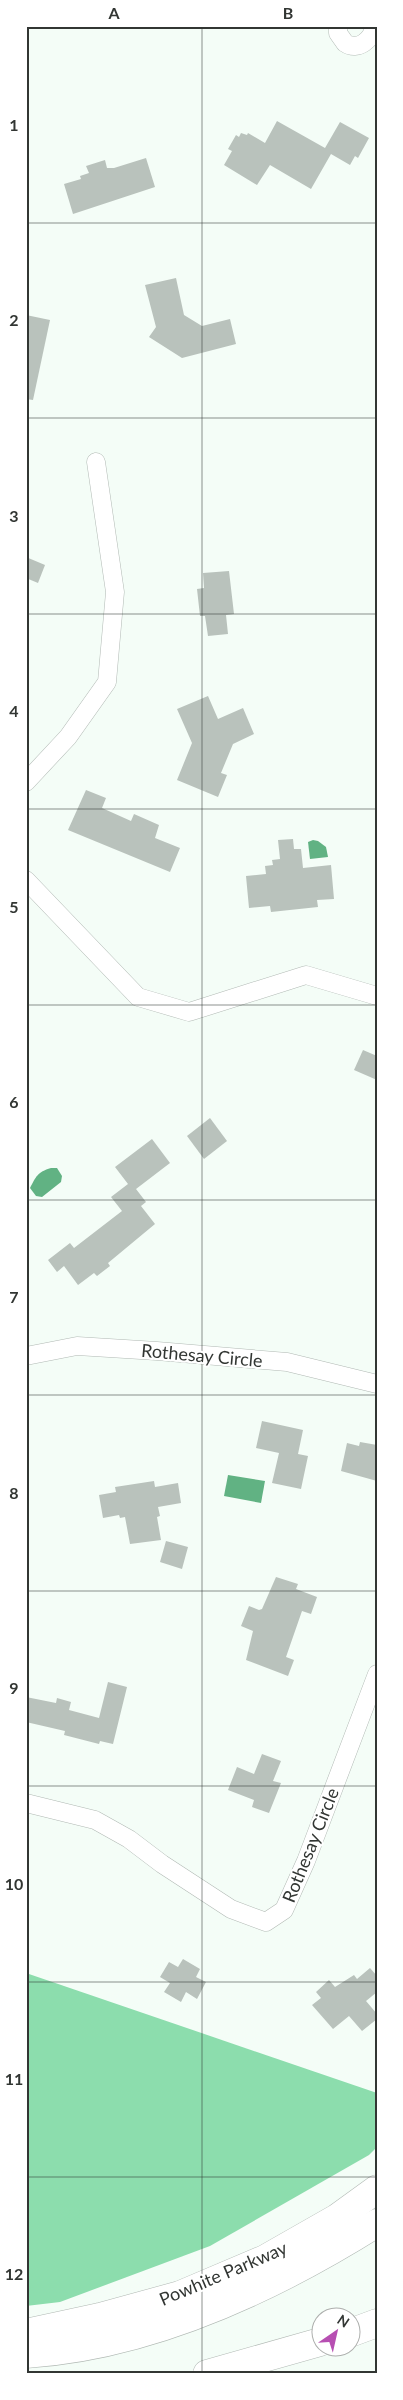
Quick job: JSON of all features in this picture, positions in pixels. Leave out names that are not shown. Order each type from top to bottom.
[{"type":"highway","name":"Powhite Parkway","points":[[26,2333],[100,2317],[180,2295],[265,2259],[337,2218],[377,2190]]},
{"type":"highway","points":[[26,2354],[56,2352],[190,2318],[275,2280],[345,2243],[377,2223]]},
{"type":"highway","points":[[360,2329],[377,2323]]},
{"type":"highway","points":[[207,2374],[310,2345]]},
{"type":"street","points":[[338,26],[338,33],[346,43],[355,46],[366,43],[373,33],[374,26]]},
{"type":"street","points":[[26,782],[68,737],[107,682],[115,592],[96,462]]},
{"type":"street","points":[[26,880],[138,998],[189,1012],[306,975],[377,996]]},
{"type":"street","name":"Rothesay Circle","points":[[26,1356],[77,1346],[157,1351],[287,1362],[377,1384]]},
{"type":"street","name":"Rothesay Circle","points":[[26,1803],[95,1820],[129,1839],[162,1864],[231,1909],[266,1922],[284,1910],[306,1861],[377,1674]]},
{"type":"shaded area","points":[[313,840],[326,847],[328,857],[310,859],[308,842]]},
{"type":"shaded area","points":[[51,1168],[57,1168],[62,1176],[61,1182],[42,1197],[36,1196],[30,1188],[40,1173]]},
{"type":"shaded area","points":[[228,1475],[265,1481],[261,1503],[224,1496]]},
{"type":"shaded area","points":[[26,1973],[377,2093],[377,2147],[369,2155],[210,2246],[60,2302],[26,2306]]},
{"type":"building","points":[[277,121],[325,148],[340,122],[369,138],[358,158],[355,156],[350,165],[331,154],[311,189],[270,165],[257,185],[224,165],[232,151],[228,149],[236,135],[239,137],[241,133],[247,135],[248,133],[265,143]]},
{"type":"building","points":[[146,158],[155,187],[73,214],[64,184],[81,179],[80,176],[89,173],[86,166],[105,160],[107,168],[114,168]]},
{"type":"building","points":[[176,278],[184,315],[202,326],[230,319],[236,344],[182,358],[149,337],[156,327],[145,285]]},
{"type":"building","points":[[26,315],[50,320],[33,400],[26,399]]},
{"type":"building","points":[[26,557],[45,565],[38,583],[26,578]]},
{"type":"building","points":[[229,571],[234,614],[226,615],[228,634],[208,636],[205,616],[200,616],[197,589],[204,588],[203,573]]},
{"type":"building","points":[[208,696],[218,719],[243,708],[254,734],[233,744],[221,773],[227,775],[218,797],[177,780],[192,743],[177,709]]},
{"type":"building","points":[[86,790],[106,798],[102,808],[131,821],[134,814],[159,825],[155,838],[180,848],[170,872],[68,830]]},
{"type":"building","points":[[293,839],[294,849],[301,849],[303,868],[331,865],[334,899],[317,900],[318,907],[271,912],[270,906],[249,908],[246,876],[266,874],[265,866],[273,865],[272,860],[280,859],[278,840]]},
{"type":"building","points":[[363,1050],[377,1056],[377,1080],[354,1070]]},
{"type":"building","points":[[210,1118],[227,1141],[204,1159],[187,1136]]},
{"type":"building","points":[[152,1139],[170,1163],[136,1189],[146,1202],[141,1206],[155,1224],[108,1263],[110,1266],[97,1276],[94,1273],[78,1285],[64,1266],[57,1272],[48,1260],[70,1243],[74,1248],[122,1211],[111,1197],[128,1184],[115,1167]]},
{"type":"building","points":[[262,1421],[303,1430],[298,1454],[308,1456],[301,1489],[272,1483],[279,1453],[256,1448]]},
{"type":"building","points":[[360,1442],[377,1445],[377,1481],[341,1471],[347,1443],[359,1446]]},
{"type":"building","points":[[154,1481],[155,1487],[178,1483],[181,1503],[158,1507],[160,1516],[157,1517],[161,1540],[130,1544],[125,1517],[120,1518],[119,1515],[103,1518],[99,1495],[116,1492],[115,1487]]},
{"type":"building","points":[[166,1541],[188,1547],[182,1569],[160,1562]]},
{"type":"building","points":[[276,1577],[298,1584],[296,1589],[317,1597],[311,1614],[302,1611],[286,1657],[294,1660],[288,1676],[246,1660],[253,1631],[241,1626],[249,1606],[259,1610],[262,1609]]},
{"type":"building","points":[[108,1682],[127,1687],[113,1744],[100,1741],[99,1744],[64,1735],[65,1731],[26,1722],[26,1697],[56,1703],[57,1698],[71,1702],[69,1710],[99,1718]]},
{"type":"building","points":[[262,1754],[281,1761],[273,1781],[281,1783],[269,1813],[252,1807],[254,1800],[228,1790],[237,1767],[254,1774]]},
{"type":"building","points":[[183,1959],[200,1969],[196,1977],[206,1982],[197,1999],[186,1992],[181,2002],[164,1992],[170,1983],[160,1977],[169,1962],[178,1967]]},
{"type":"building","points":[[370,1968],[377,1976],[377,1992],[366,2001],[377,2014],[377,2019],[362,2031],[349,2016],[333,2029],[312,2005],[321,1998],[316,1992],[329,1980],[335,1987],[354,1975],[357,1979]]}]
